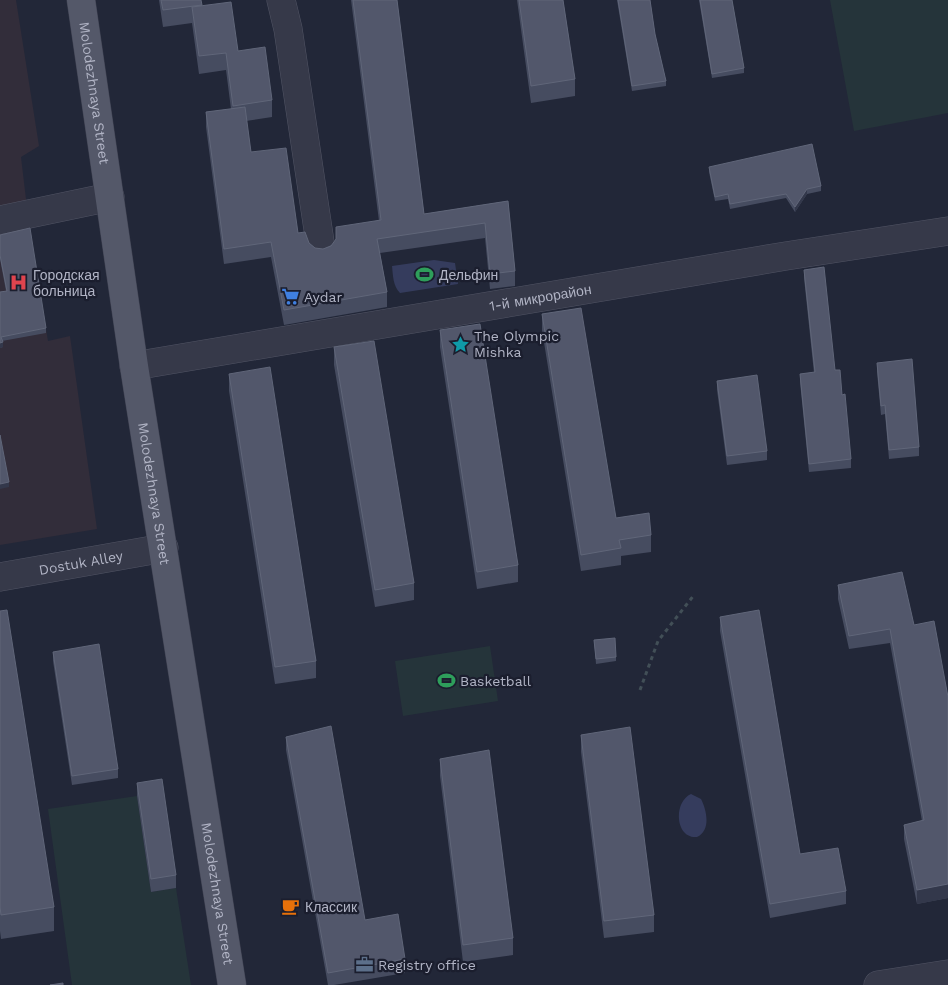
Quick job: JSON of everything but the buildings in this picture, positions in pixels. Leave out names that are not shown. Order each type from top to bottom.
[{"type":"main road","name":"Molodezhnaya Street","points":[[81,0],[134,366],[232,985]]},
{"type":"street","points":[[281,0],[288,29],[321,249]]},
{"type":"street","points":[[0,220],[110,198]]},
{"type":"street","name":"1-й микрорайон","points":[[134,366],[786,256],[948,231]]},
{"type":"street","name":"Dostuk Alley","points":[[0,577],[164,548]]},
{"type":"street","points":[[878,985],[920,982],[948,974]]},
{"type":"path","points":[[640,690],[658,640],[694,595]]},
{"type":"shaded area","name":"Городская больница","points":[[0,0],[16,0],[39,146],[21,157],[30,233],[48,341],[70,336],[97,529],[0,545]]},
{"type":"shaded area","points":[[830,0],[948,0],[948,113],[854,131]]},
{"type":"shaded area","name":"Basketball","points":[[490,646],[498,701],[403,716],[395,661]]},
{"type":"shaded area","points":[[137,796],[151,892],[176,888],[191,985],[72,985],[48,809]]},
{"type":"water","name":"Дельфин","points":[[434,260],[455,263],[458,284],[400,293],[395,284],[392,266]]},
{"type":"water","points":[[691,794],[701,799],[706,814],[706,825],[697,837],[690,836],[684,832],[679,819],[681,804]]},
{"type":"place","name":"Дельфин","points":[[425,275]]},
{"type":"place","name":"Городская больница","points":[[19,283]]},
{"type":"place","name":"Aydar","points":[[290,297]]},
{"type":"place","name":"The Olympic Mishka","points":[[460,344]]},
{"type":"place","name":"Basketball","points":[[446,681]]},
{"type":"place","name":"Классик","points":[[291,907]]},
{"type":"place","name":"Registry office","points":[[364,965]]}]
